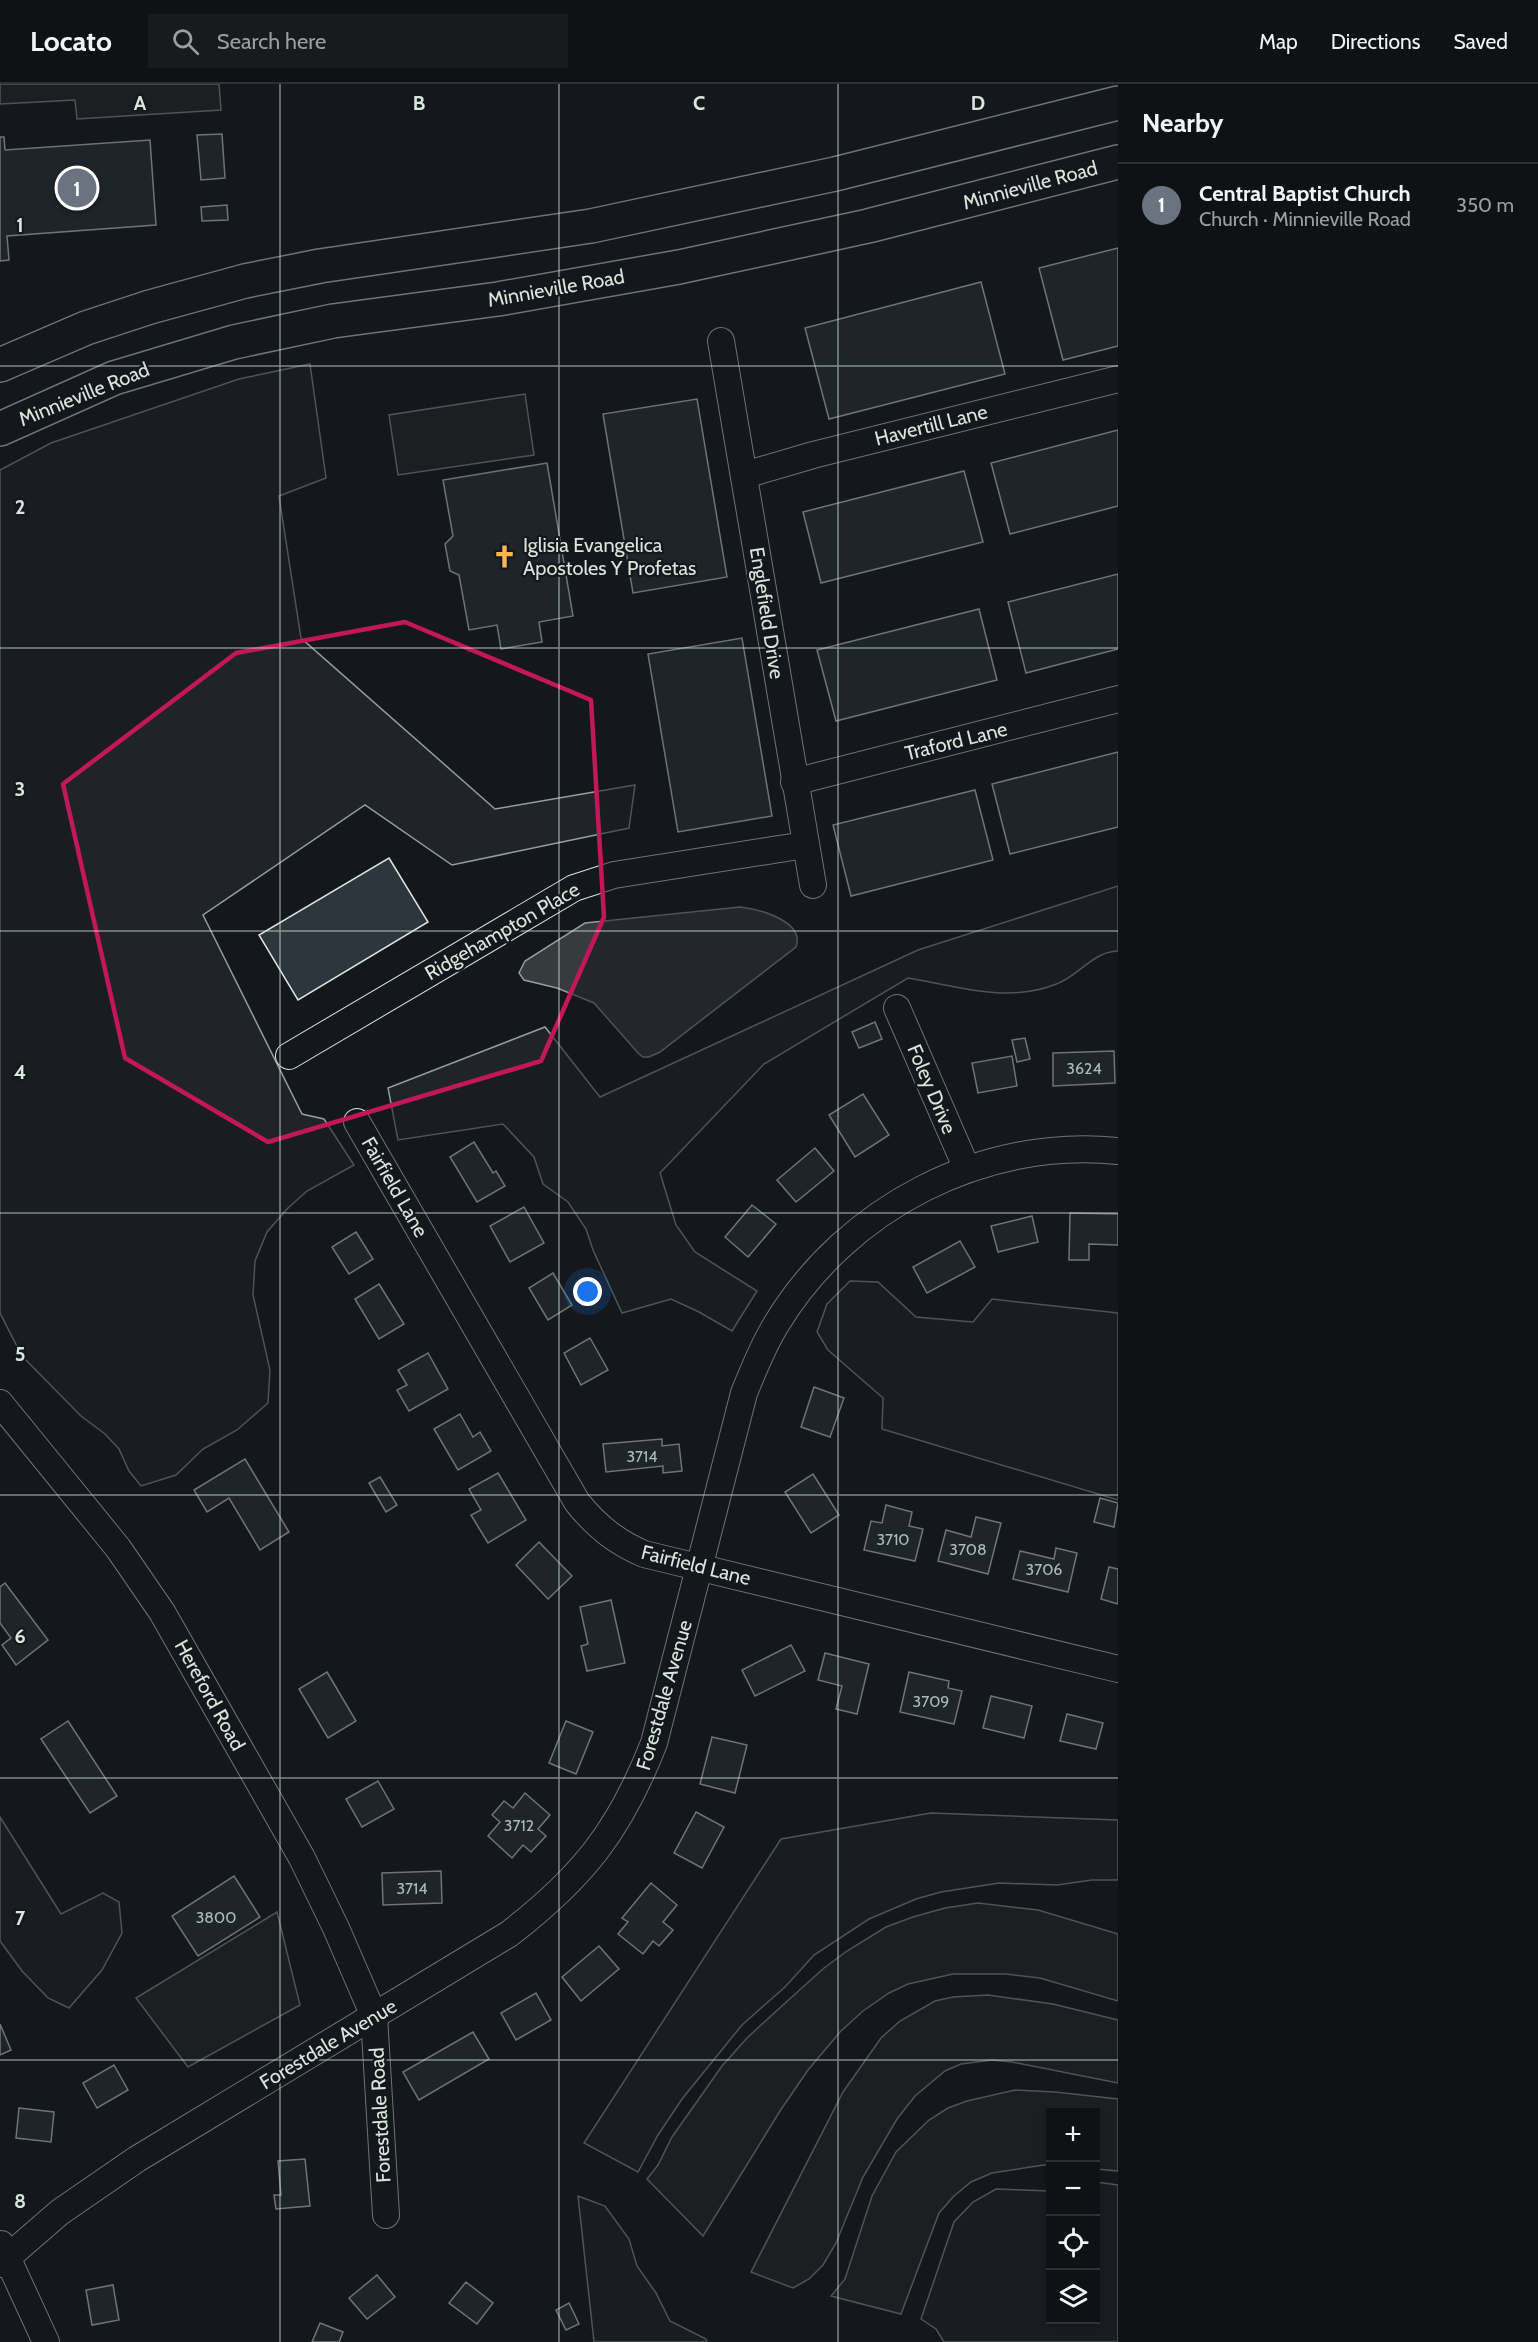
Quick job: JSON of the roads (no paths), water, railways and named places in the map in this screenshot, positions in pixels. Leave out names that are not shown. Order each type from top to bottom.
[{"type":"main road","points":[[0,364],[86,328],[150,307],[245,281],[320,266],[591,226],[835,174],[1118,103]]},
{"type":"main road","name":"Minnieville Road","points":[[0,429],[114,378],[234,342],[333,321],[498,299],[679,267],[868,226],[1118,162]]},
{"type":"street","name":"Englefield Drive","points":[[721,341],[813,885]]},
{"type":"street","name":"Havertill Lane","points":[[745,475],[813,455],[1118,379]]},
{"type":"street","name":"Traford Lane","points":[[794,782],[1118,699]]},
{"type":"street","name":"Ridgehampton Place","points":[[289,1056],[574,888],[614,875],[805,845]]},
{"type":"street","name":"Foley Drive","points":[[897,1008],[967,1169]]},
{"type":"street","name":"Fairfield Lane","points":[[357,1122],[577,1502],[590,1519],[611,1537],[644,1554],[1118,1669]]},
{"type":"street","name":"Forestdale Avenue","points":[[2,2255],[137,2159],[509,1934],[545,1906],[577,1875],[616,1824],[638,1785],[654,1743],[744,1393],[760,1353],[777,1322],[802,1287],[832,1255],[865,1226],[902,1200],[933,1183],[967,1169],[1017,1156],[1065,1150],[1118,1151]]},
{"type":"street","name":"Hereford Road","points":[[0,1403],[118,1548],[187,1652],[302,1858],[336,1928],[374,2016]]},
{"type":"street","name":"Forestdale Road","points":[[374,2016],[386,2215]]},
{"type":"street","points":[[2,2255],[46,2342]]},
{"type":"place","name":"Central Baptist Church","points":[[77,188]]},
{"type":"place","name":"Iglisia Evangelica Apostoles Y Profetas","points":[[505,557]]}]
